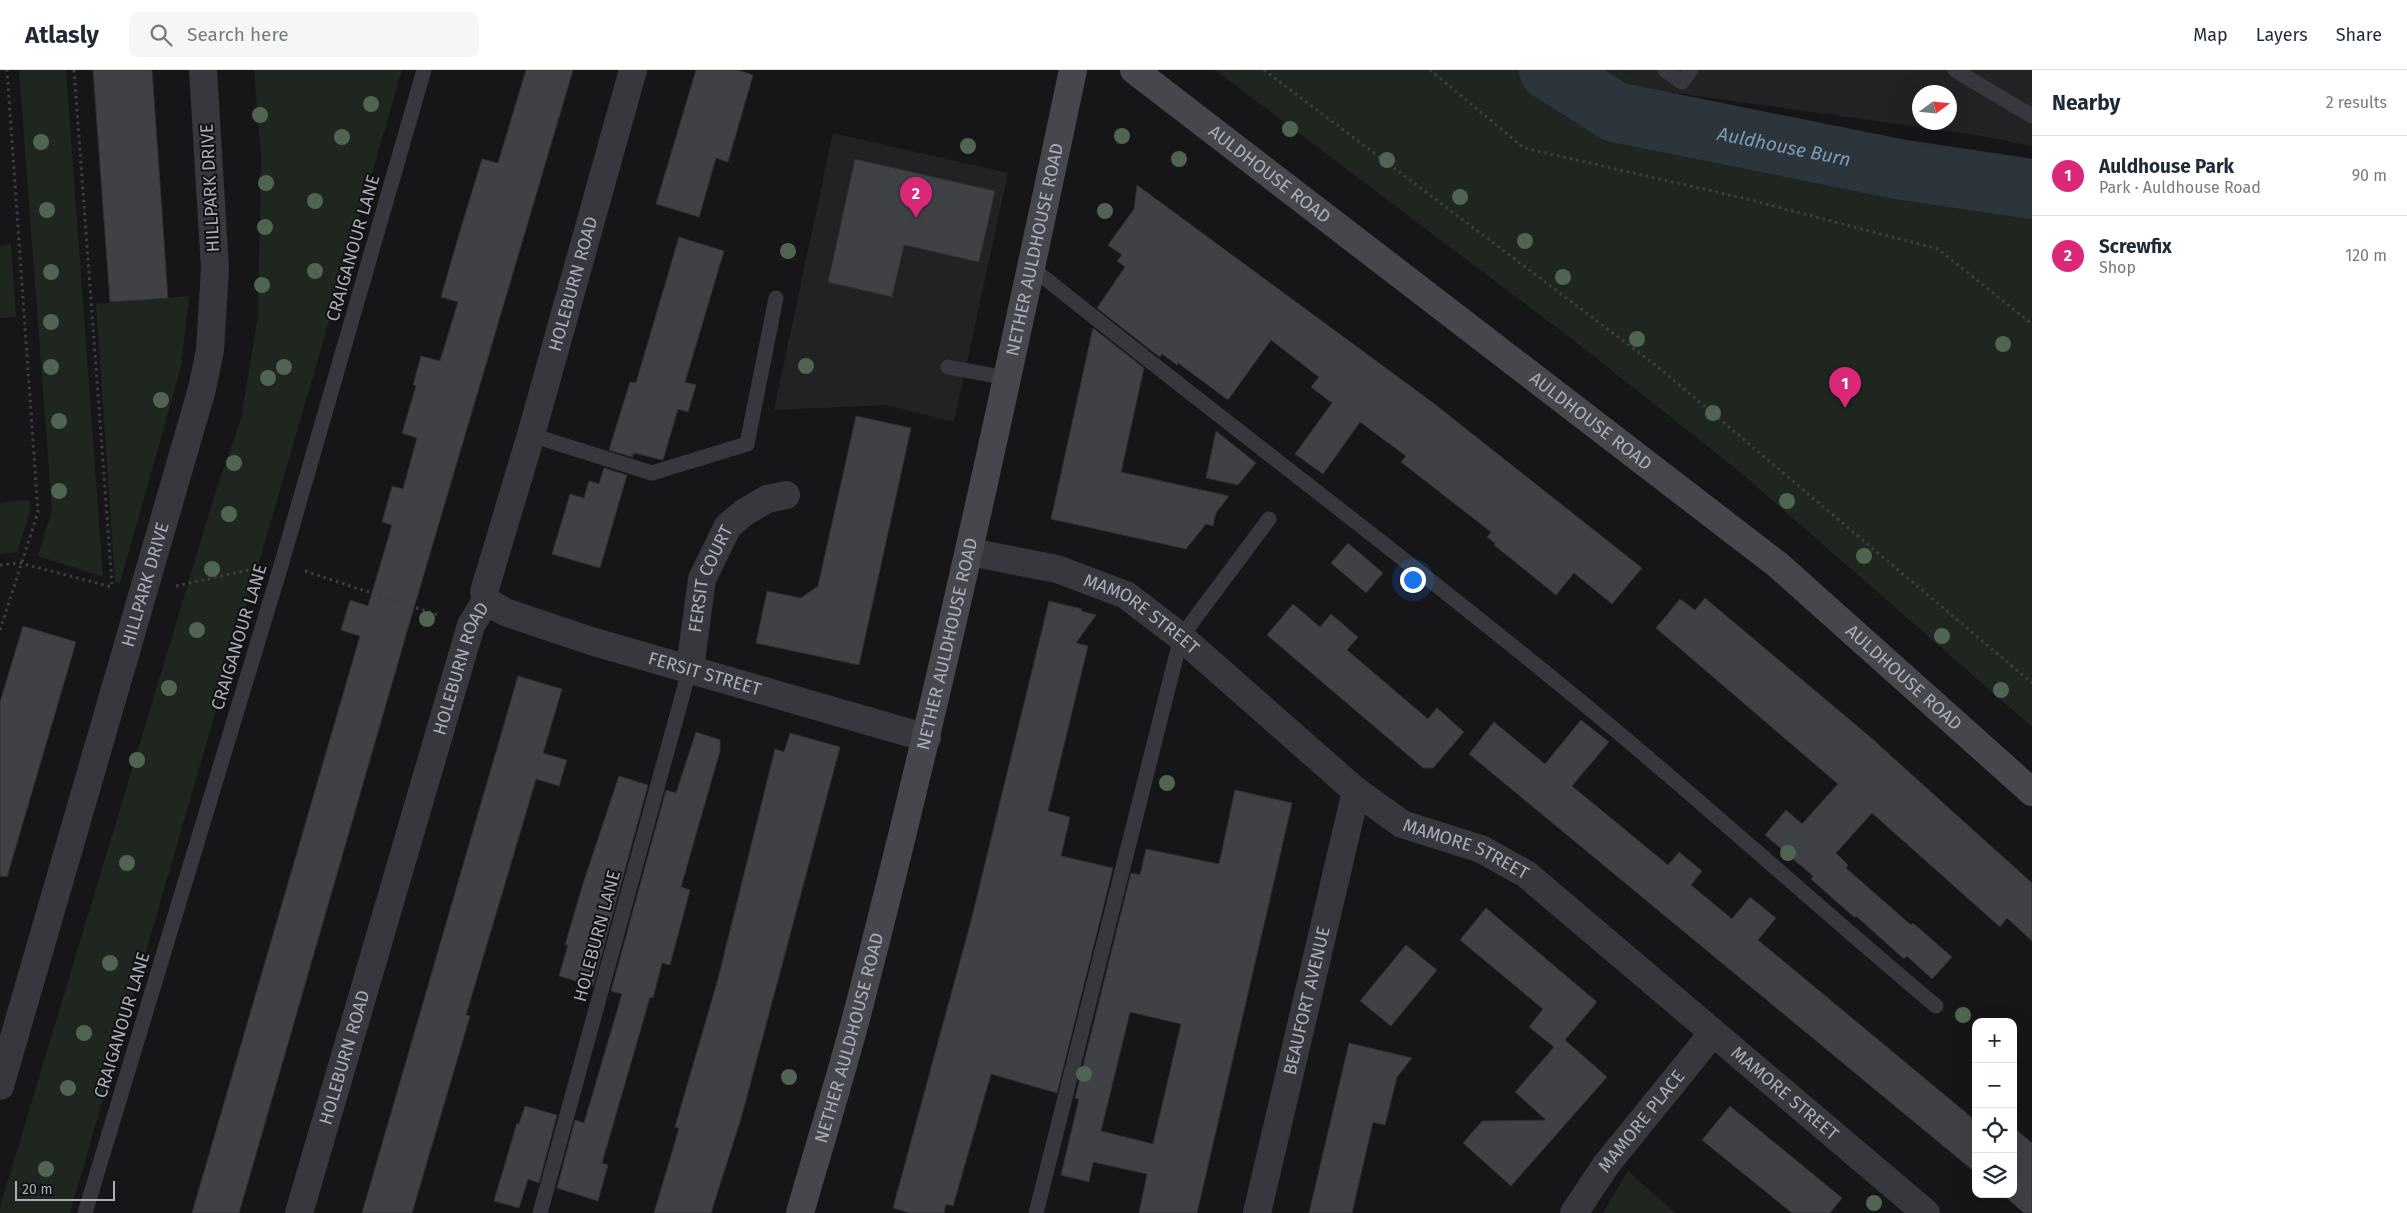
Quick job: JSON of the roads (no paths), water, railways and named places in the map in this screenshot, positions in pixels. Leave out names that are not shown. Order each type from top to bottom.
[{"type":"main road","name":"NETHER AULDHOUSE ROAD","points":[[800,1213],[859,1006],[926,738],[970,552],[1073,70]]},
{"type":"main road","name":"AULDHOUSE ROAD","points":[[1134,70],[1778,564],[2032,792]]},
{"type":"street","name":"HILLPARK DRIVE","points":[[0,1086],[144,594],[195,414],[210,350],[215,269],[203,70]]},
{"type":"street","name":"HOLEBURN ROAD","points":[[299,1213],[470,625],[486,601],[484,592],[531,435],[633,70]]},
{"type":"street","name":"FERSIT COURT","points":[[690,668],[702,579],[728,526],[745,512],[767,499],[786,495]]},
{"type":"street","name":"MAMORE STREET","points":[[970,552],[1057,569],[1126,595],[1181,637],[1356,791],[1402,824],[1481,849],[1526,874],[1712,1034],[1926,1213]]},
{"type":"street","name":"FERSIT STREET","points":[[486,601],[505,612],[583,638],[926,738]]},
{"type":"street","name":"BEAUFORT AVENUE","points":[[1257,1213],[1356,791]]},
{"type":"street","name":"MAMORE PLACE","points":[[1574,1213],[1606,1165],[1712,1034]]},
{"type":"lane","name":"CRAIGANOUR LANE","points":[[85,1213],[282,562],[424,70]]},
{"type":"lane","points":[[1665,70],[1682,82],[1691,70]]},
{"type":"lane","points":[[1955,70],[2032,116]]},
{"type":"lane","points":[[1031,267],[1160,370],[1398,553],[1596,714],[1936,1006]]},
{"type":"lane","points":[[531,435],[652,473],[747,444],[776,298]]},
{"type":"lane","points":[[948,367],[1007,378]]},
{"type":"lane","points":[[1036,1213],[1181,637],[1269,519]]},
{"type":"lane","name":"HOLEBURN LANE","points":[[540,1213],[690,668]]},
{"type":"waterway","name":"Auldhouse Burn","points":[[1549,70],[1615,112],[1898,169],[2032,189]]},
{"type":"place","name":"Screwfix","points":[[916,218]]},
{"type":"place","name":"Auldhouse Park","points":[[1845,408]]}]
